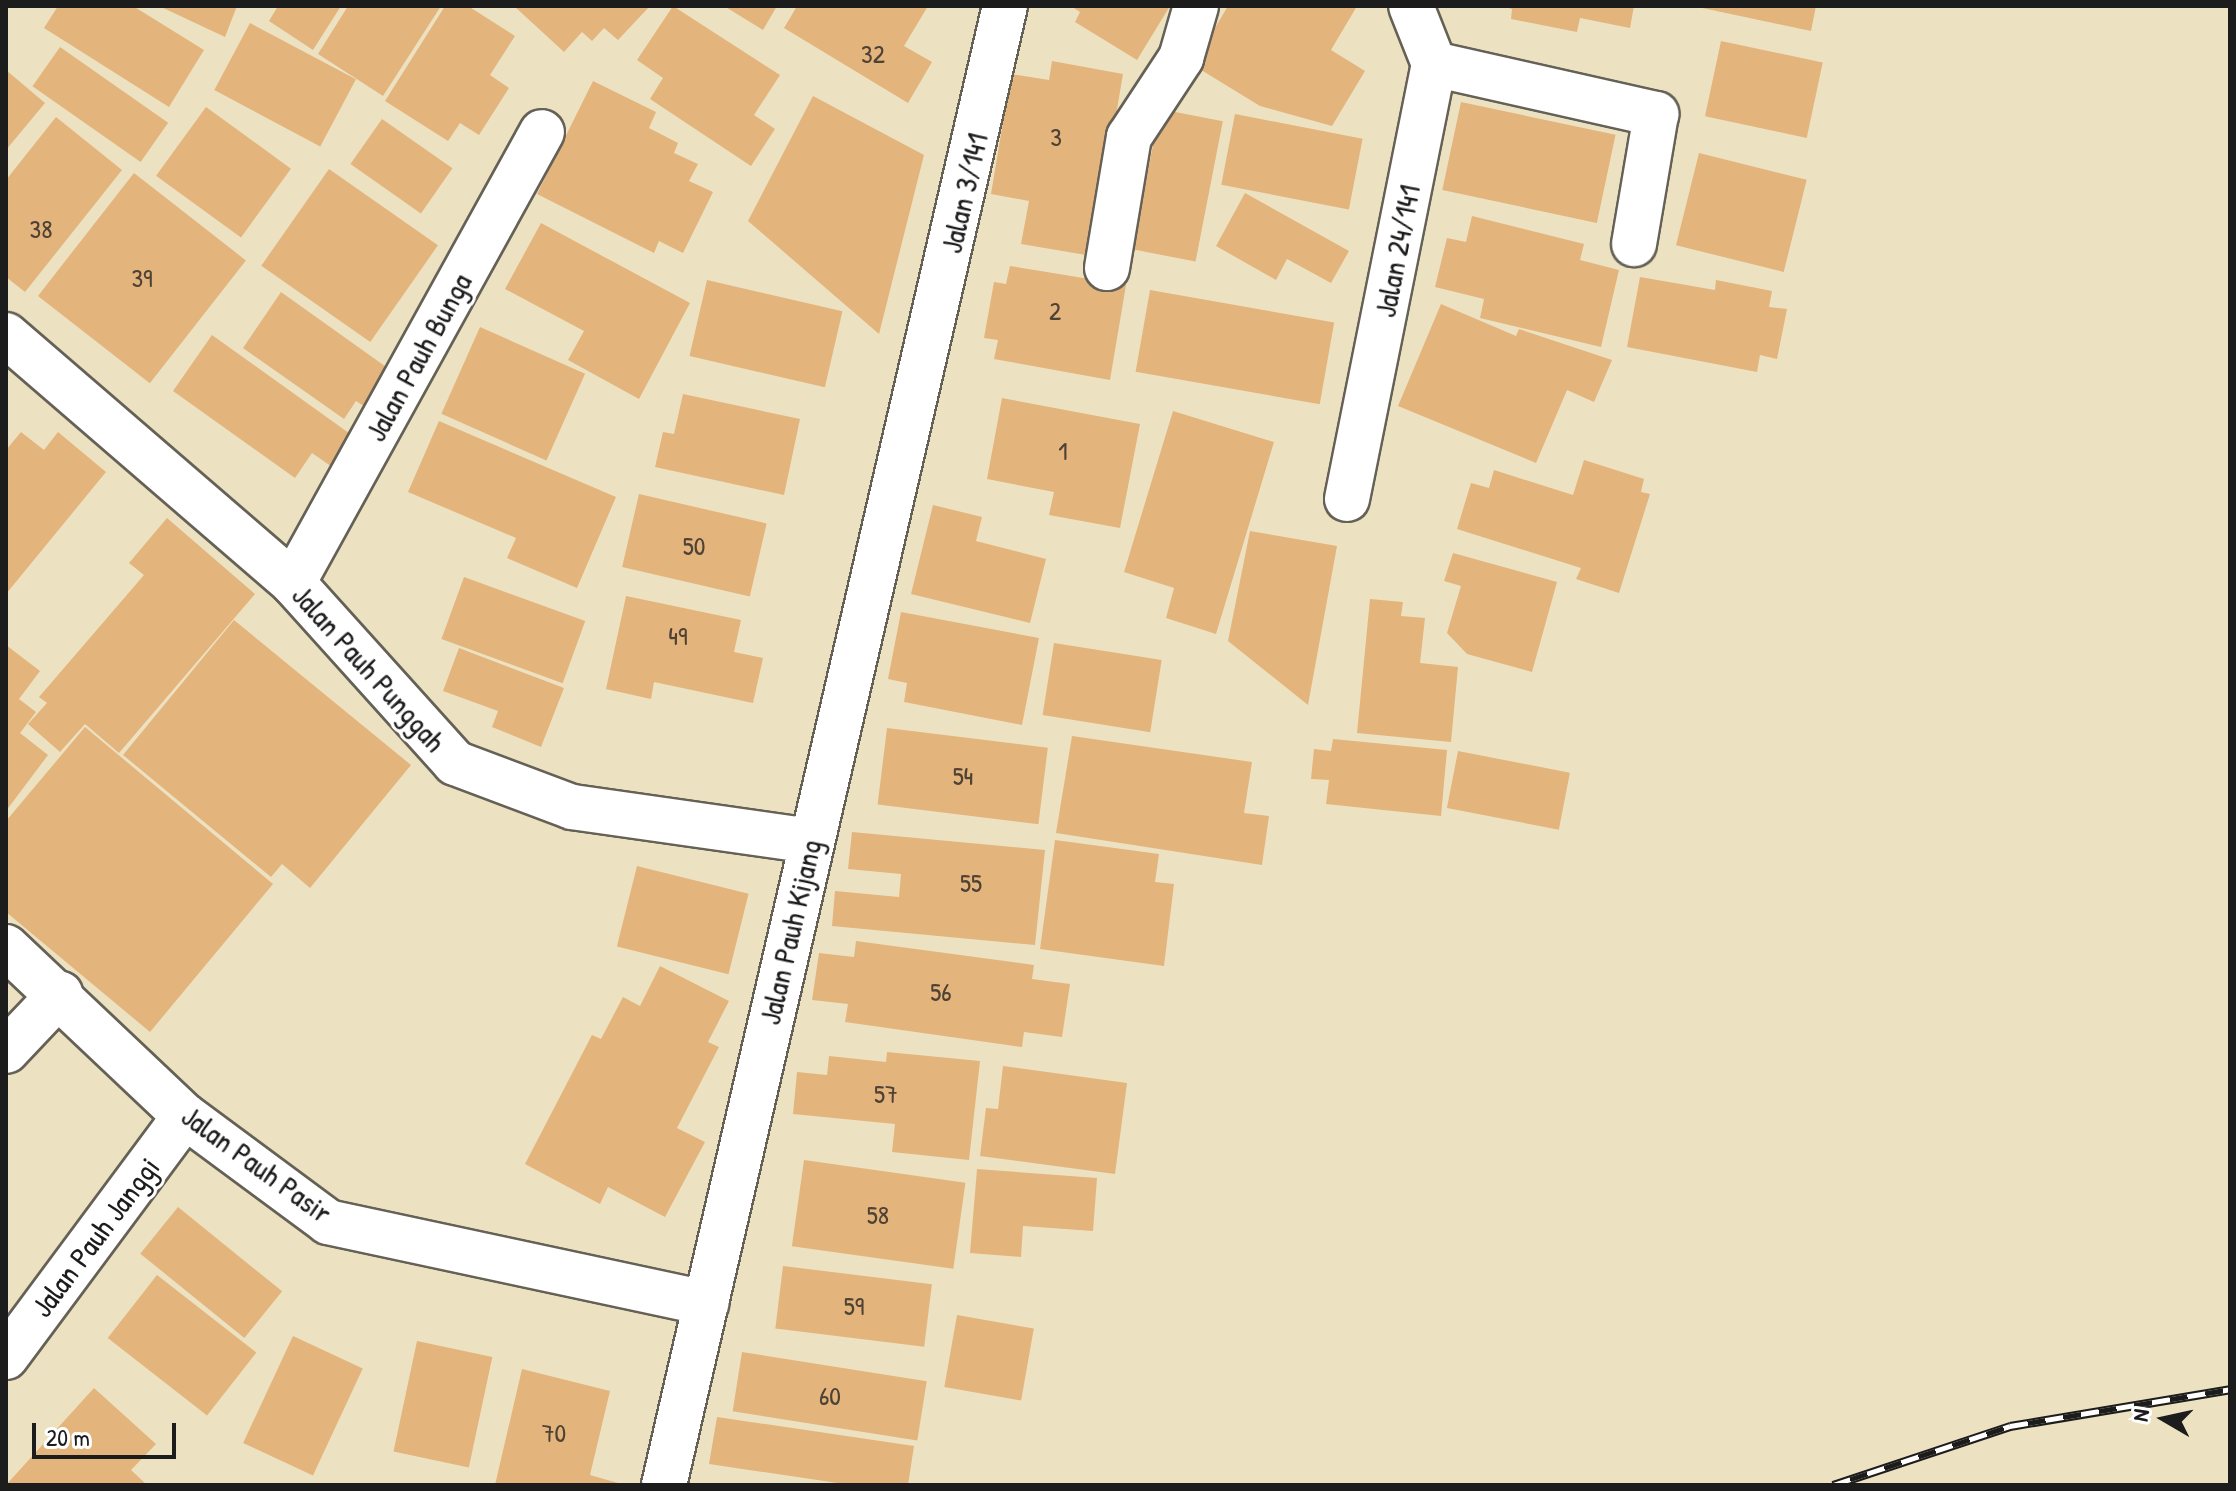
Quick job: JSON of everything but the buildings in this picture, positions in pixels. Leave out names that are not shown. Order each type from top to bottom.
[{"type":"street","name":"Jalan 3/141","points":[[920,380],[1005,6]]},
{"type":"street","points":[[1107,268],[1129,137],[1181,58],[1196,6]]},
{"type":"street","points":[[1411,6],[1434,64],[1656,114],[1634,244]]},
{"type":"street","name":"Jalan 24/141","points":[[1347,499],[1434,64]]},
{"type":"street","name":"Jalan Pauh Bunga","points":[[293,583],[542,132]]},
{"type":"street","name":"Jalan Pauh Punggah","points":[[6,335],[293,583],[455,763],[572,807],[811,841]]},
{"type":"street","name":"Jalan Pauh Kijang","points":[[664,1485],[920,380]]},
{"type":"street","name":"Jalan Pauh Pasir","points":[[6,947],[60,994],[185,1116],[328,1222],[706,1303]]},
{"type":"street","points":[[6,1051],[60,994]]},
{"type":"street","name":"Jalan Pauh Janggi","points":[[6,1357],[185,1116]]},
{"type":"railway","points":[[1833,1485],[2010,1426],[2230,1389]]}]
